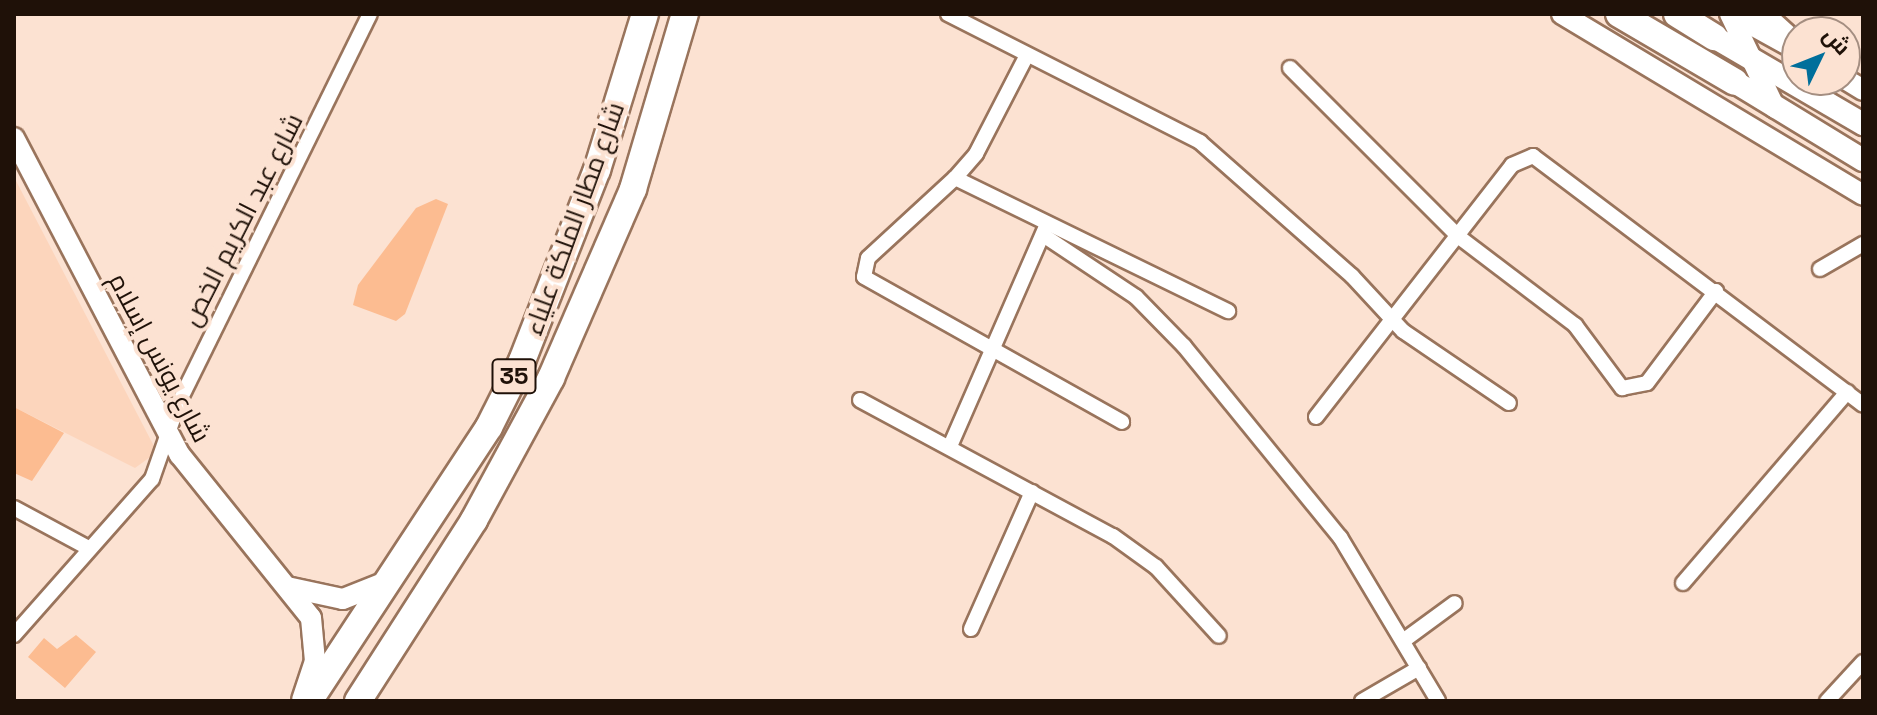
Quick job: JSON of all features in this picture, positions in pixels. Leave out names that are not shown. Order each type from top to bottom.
[{"type":"highway","name":"شارع مطار الملكة علياء","points":[[309,701],[489,427],[522,361],[597,170],[645,14]]},
{"type":"highway","name":"شارع مطار الملكة علياء","points":[[358,701],[474,520],[551,378],[633,189],[685,14]]},
{"type":"highway","points":[[1619,14],[1735,82]]},
{"type":"highway","points":[[1677,14],[1708,26]]},
{"type":"main road","points":[[1708,26],[1753,61],[1863,124]]},
{"type":"main road","points":[[1735,82],[1863,160]]},
{"type":"street","name":"شارع عبد الكريم الخص","points":[[14,635],[152,479],[167,432],[370,14]]},
{"type":"street","points":[[948,14],[1213,151],[1390,318],[1509,403]]},
{"type":"street","points":[[1562,14],[1863,195]]},
{"type":"street","points":[[1731,14],[1781,41]]},
{"type":"street","points":[[1731,14],[1775,108]]},
{"type":"street","points":[[1764,14],[1781,29]]},
{"type":"street","points":[[1708,26],[1735,82]]},
{"type":"street","points":[[1027,55],[976,154],[861,272],[1122,422]]},
{"type":"street","points":[[1290,68],[1459,237],[1575,325],[1611,379],[1628,390],[1647,383],[1716,291]]},
{"type":"street","name":"شارع يونس إسلام","points":[[14,138],[167,432],[225,521],[283,586],[316,633],[302,701]]},
{"type":"street","points":[[1316,417],[1512,165],[1533,156],[1716,291],[1863,405]]},
{"type":"street","points":[[955,178],[1045,230],[1121,285],[1168,328],[1321,510],[1438,701]]},
{"type":"street","points":[[1045,230],[1228,311]]},
{"type":"street","points":[[951,444],[1045,230]]},
{"type":"street","points":[[1820,269],[1863,244]]},
{"type":"street","points":[[1683,583],[1847,392]]},
{"type":"street","points":[[860,400],[951,444],[1139,553],[1219,636]]},
{"type":"street","points":[[971,629],[1032,492]]},
{"type":"street","points":[[14,508],[90,549]]},
{"type":"street","points":[[283,586],[343,599],[391,580]]},
{"type":"street","points":[[1403,641],[1455,603]]},
{"type":"street","points":[[1827,701],[1863,662]]},
{"type":"street","points":[[1362,701],[1419,668]]},
{"type":"shaded area","points":[[14,177],[157,452],[135,468],[14,407]]},
{"type":"building","points":[[436,199],[448,204],[405,314],[396,321],[353,305],[358,285],[416,208]]},
{"type":"building","points":[[14,407],[64,433],[32,481],[14,473]]},
{"type":"building","points":[[76,635],[96,652],[65,688],[28,657],[44,638],[57,649]]}]
